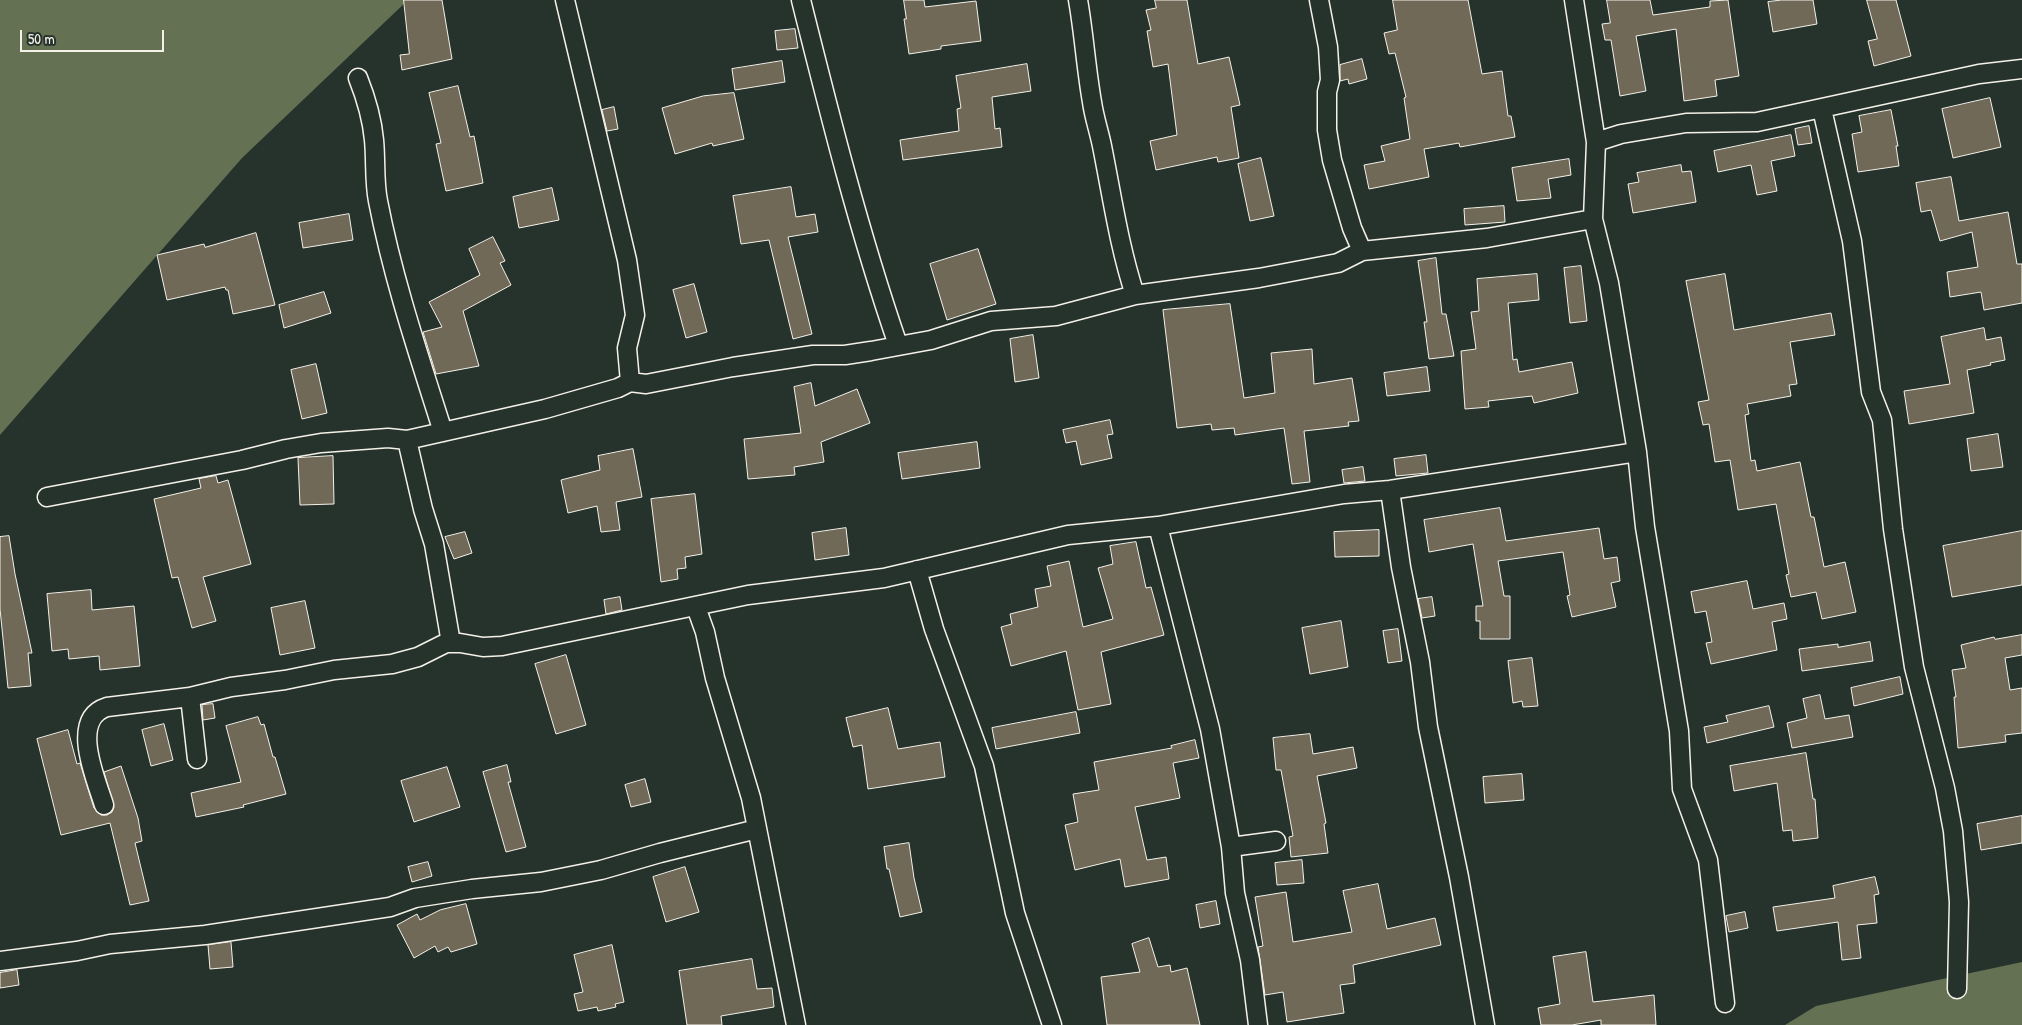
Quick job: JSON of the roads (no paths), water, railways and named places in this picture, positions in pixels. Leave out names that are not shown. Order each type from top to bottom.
[{"type":"street","points":[[565,0],[627,260],[635,314],[627,348],[630,382]]},
{"type":"street","points":[[801,0],[840,154],[898,345]]},
{"type":"street","points":[[1078,0],[1092,103],[1125,264],[1135,295]]},
{"type":"street","points":[[1318,0],[1328,47],[1330,80],[1327,92],[1327,130],[1332,160],[1352,228],[1362,251]]},
{"type":"street","points":[[1574,0],[1596,142],[1593,219],[1609,283],[1637,452],[1645,527],[1679,731],[1682,789],[1708,860],[1725,1003]]},
{"type":"street","points":[[1596,142],[1621,134],[1686,123],[1757,122],[1822,110],[1979,74],[2022,69]]},
{"type":"street","points":[[358,78],[370,110],[374,140],[377,199],[390,255],[443,432]]},
{"type":"street","points":[[1822,110],[1852,241],[1871,392],[1882,420],[1893,529],[1914,667],[1945,788],[1953,831],[1959,902],[1957,989]]},
{"type":"street","points":[[47,496],[242,460],[286,449],[388,438],[407,440],[545,409],[618,388],[630,382],[646,384],[733,367],[813,355],[845,355],[931,340],[991,321],[1056,316],[1135,295],[1259,278],[1338,263],[1362,251],[1487,238],[1593,219]]},
{"type":"street","points":[[407,440],[422,509],[434,544],[451,643]]},
{"type":"street","points":[[104,805],[88,756],[89,724],[99,709],[107,707],[190,697],[231,687],[285,680],[334,670],[392,664],[418,657],[446,643],[460,642],[483,647],[502,646],[748,596],[884,578],[1068,535],[1158,526],[1344,494],[1390,490],[1637,452]]},
{"type":"street","points":[[1390,490],[1401,568],[1420,662],[1428,727],[1461,886],[1485,1025]]},
{"type":"street","points":[[1158,526],[1210,729],[1232,847],[1235,893],[1250,960],[1258,1025]]},
{"type":"street","points":[[917,570],[934,629],[984,766],[1015,913],[1052,1025]]},
{"type":"street","points":[[696,607],[705,632],[715,678],[751,798],[796,1025]]},
{"type":"street","points":[[190,697],[196,759]]},
{"type":"street","points":[[0,961],[77,951],[110,944],[205,936],[390,907],[415,898],[472,889],[541,882],[601,870],[757,829]]},
{"type":"street","points":[[1232,847],[1276,841]]}]
